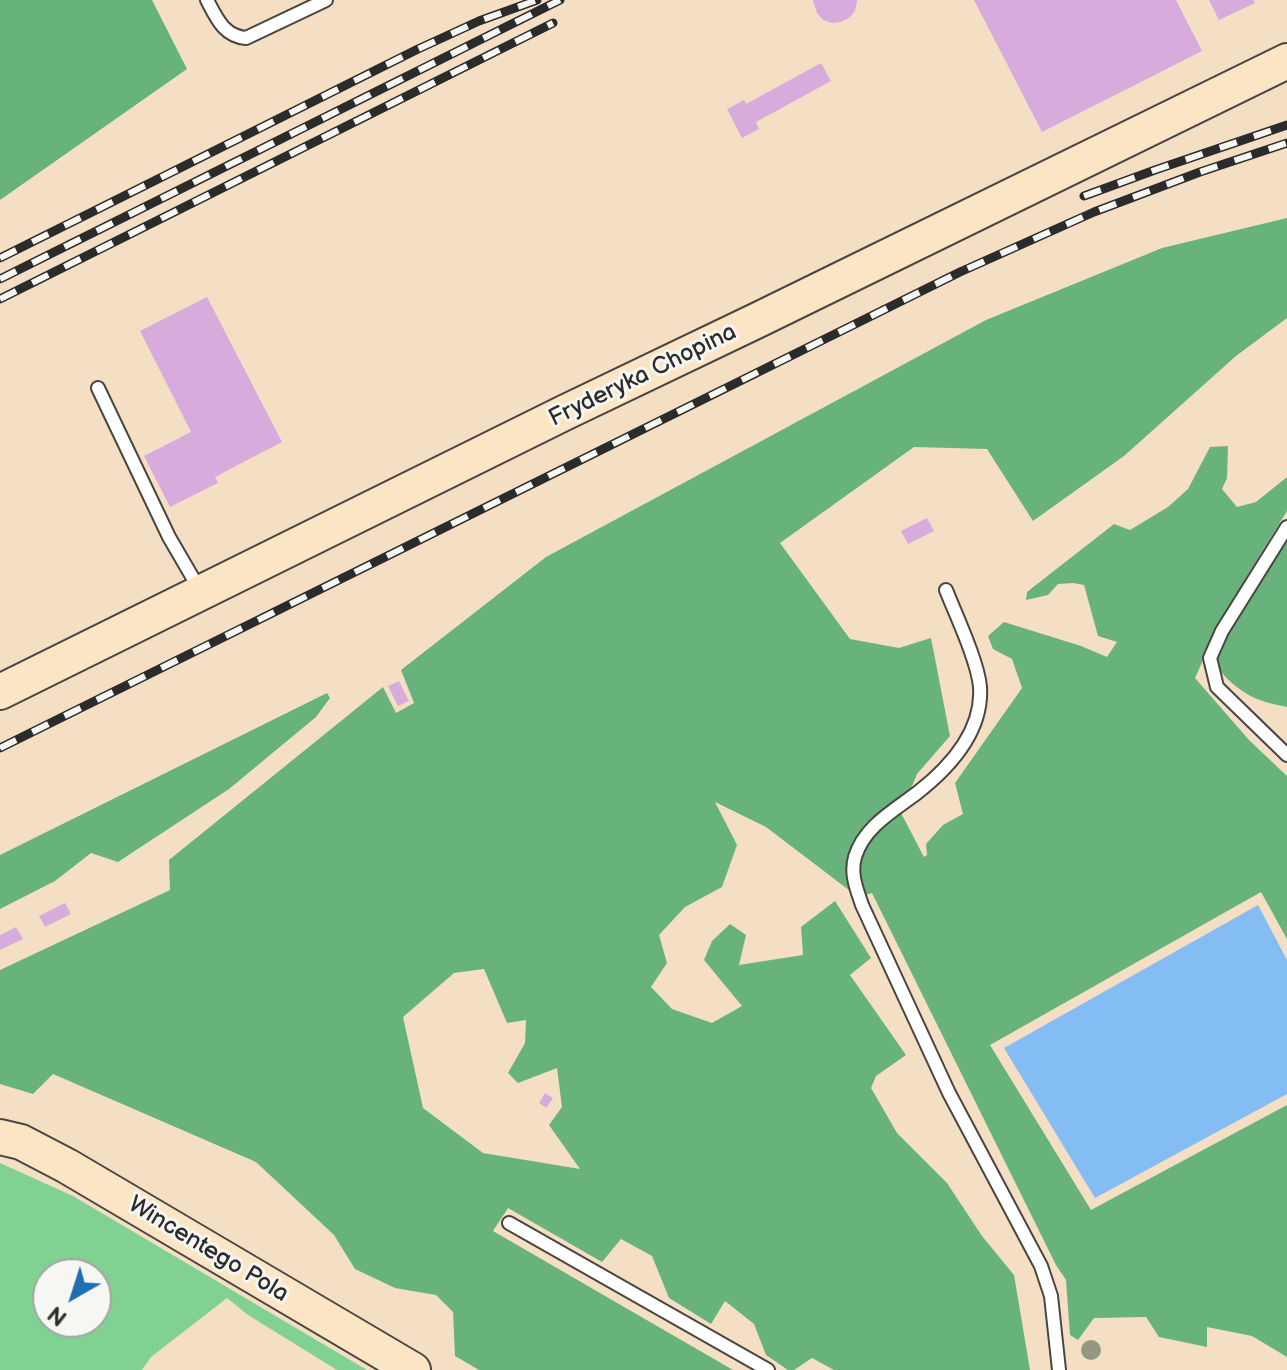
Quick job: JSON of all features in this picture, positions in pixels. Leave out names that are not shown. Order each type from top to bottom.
[{"type":"street","name":"Fryderyka Chopina","points":[[0,692],[1287,61]]},
{"type":"street","name":"Wincentego Pola","points":[[0,1137],[21,1142],[67,1166],[413,1370]]},
{"type":"lane","points":[[207,0],[224,29],[234,37],[246,38],[326,0]]},
{"type":"lane","points":[[98,388],[169,537],[201,593]]},
{"type":"lane","points":[[1287,527],[1222,631],[1210,658],[1217,687],[1287,755]]},
{"type":"lane","points":[[946,590],[980,686],[979,713],[965,743],[944,769],[919,792],[871,827],[855,855],[855,885],[935,1065],[1041,1266],[1051,1296],[1059,1370]]},
{"type":"lane","points":[[509,1223],[768,1370]]},
{"type":"green space","points":[[0,0],[152,0],[187,69],[0,200]]},
{"type":"green space","points":[[1287,218],[1287,318],[1236,356],[1124,456],[1033,521],[987,449],[914,447],[780,543],[850,639],[899,648],[931,638],[950,736],[917,774],[901,813],[924,857],[927,855],[926,844],[943,825],[963,814],[955,783],[1022,688],[1012,659],[993,649],[988,636],[1004,622],[1107,657],[1117,642],[1098,636],[1084,585],[1058,584],[1048,595],[1026,600],[1027,592],[1114,524],[1130,530],[1168,507],[1188,489],[1210,447],[1228,446],[1227,478],[1222,489],[1237,507],[1256,502],[1287,477],[1287,511],[1212,640],[1195,678],[1249,740],[1287,776],[1287,939],[1261,892],[990,1045],[1091,1210],[1287,1105],[1287,1357],[1252,1336],[1207,1327],[1207,1347],[1159,1337],[1146,1317],[1094,1318],[1078,1340],[1070,1335],[1066,1280],[872,893],[858,897],[766,827],[715,802],[737,845],[722,887],[685,907],[659,935],[667,963],[651,987],[672,1009],[712,1023],[742,1006],[704,960],[712,941],[730,924],[746,935],[739,965],[803,955],[801,927],[835,901],[871,958],[850,975],[906,1055],[876,1076],[871,1088],[897,1133],[947,1183],[982,1236],[1014,1275],[1030,1370],[834,1370],[812,1358],[794,1370],[788,1370],[766,1355],[754,1324],[725,1301],[711,1324],[669,1298],[652,1256],[621,1239],[602,1262],[508,1208],[493,1231],[733,1370],[479,1370],[455,1356],[453,1312],[436,1295],[395,1288],[355,1269],[334,1235],[256,1162],[53,1074],[33,1094],[0,1084],[0,970],[170,890],[169,860],[383,687],[396,713],[414,703],[401,670],[546,557],[986,320],[1162,248]],"holes":[[[484,969],[507,1023],[526,1020],[525,1043],[508,1073],[518,1083],[557,1068],[562,1107],[549,1125],[580,1169],[483,1153],[423,1108],[403,1017],[454,973]]]},
{"type":"green space","points":[[1287,540],[1287,707],[1246,694],[1228,679],[1217,663],[1225,638]]},
{"type":"green space","points":[[327,693],[330,698],[316,717],[229,789],[118,862],[91,853],[55,881],[0,909],[0,855]]},
{"type":"green space","points":[[0,1163],[73,1196],[367,1370],[337,1370],[248,1315],[227,1298],[151,1357],[142,1370],[0,1370]]},
{"type":"water","points":[[1258,905],[1287,960],[1287,1094],[1095,1198],[1004,1048]]},
{"type":"building","points":[[813,0],[857,2],[849,18],[832,23],[823,20],[817,13]]},
{"type":"building","points":[[974,0],[1176,0],[1202,51],[1042,132]]},
{"type":"building","points":[[1209,0],[1253,0],[1255,3],[1219,20]]},
{"type":"building","points":[[821,63],[831,81],[756,122],[759,129],[742,138],[727,109],[744,100],[746,104]]},
{"type":"building","points":[[207,297],[282,442],[215,477],[218,483],[170,507],[144,456],[191,432],[140,331]]},
{"type":"building","points":[[927,518],[934,531],[908,544],[901,531]]},
{"type":"building","points":[[399,681],[409,701],[398,706],[388,686]]},
{"type":"building","points":[[65,903],[71,914],[45,927],[39,916]]},
{"type":"building","points":[[16,927],[23,939],[0,950],[0,935]]},
{"type":"building","points":[[545,1093],[553,1098],[546,1108],[539,1103]]},
{"type":"railway","points":[[0,258],[418,49],[479,21],[537,0]]},
{"type":"railway","points":[[0,279],[560,0]]},
{"type":"railway","points":[[0,299],[553,23]]},
{"type":"railway","points":[[1084,196],[1287,125]]},
{"type":"railway","points":[[0,748],[960,272],[1094,212],[1287,143]]}]
